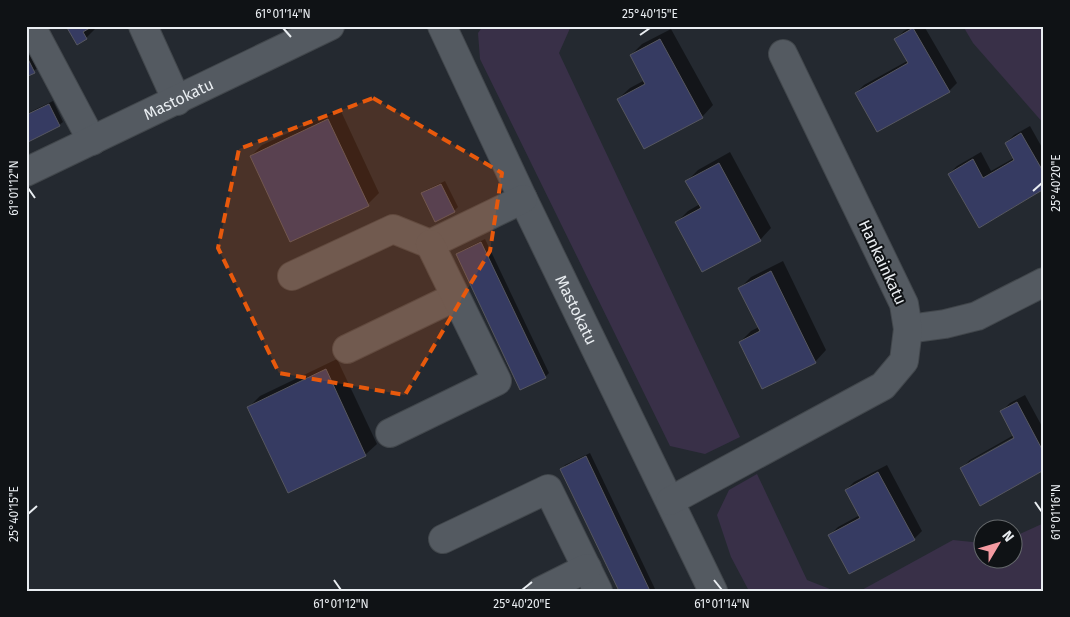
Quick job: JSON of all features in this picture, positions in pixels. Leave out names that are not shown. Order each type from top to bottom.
[{"type":"street","points":[[31,26],[92,141]]},
{"type":"street","points":[[143,26],[177,101]]},
{"type":"street","name":"Mastokatu","points":[[26,172],[330,26]]},
{"type":"street","name":"Mastokatu","points":[[442,26],[523,199],[713,591]]},
{"type":"street","name":"Hankainkatu","points":[[670,501],[882,386],[904,362],[908,329],[904,304],[783,54]]},
{"type":"street","points":[[430,244],[523,199]]},
{"type":"street","points":[[292,276],[393,229],[430,244],[497,381],[390,433]]},
{"type":"street","points":[[908,329],[945,324],[977,316],[1044,282]]},
{"type":"street","points":[[347,349],[455,296]]},
{"type":"street","points":[[443,540],[548,489],[592,580],[541,591]]},
{"type":"highlighted area","points":[[373,98],[502,173],[490,251],[405,395],[279,373],[218,248],[239,149]]},
{"type":"shaded area","points":[[483,26],[571,26],[559,53],[740,437],[705,454],[670,446],[480,59],[478,33]]},
{"type":"shaded area","points":[[963,26],[1044,26],[1044,124],[973,43]]},
{"type":"shaded area","points":[[757,474],[807,580],[835,591],[749,591],[731,557],[717,515],[729,490]]},
{"type":"shaded area","points":[[1044,523],[1044,591],[860,591],[953,540],[972,542],[972,570],[1022,570],[1022,533]]},
{"type":"building","points":[[66,26],[93,26],[83,32],[87,39],[77,45]]},
{"type":"building","points":[[913,28],[950,92],[877,132],[855,93],[908,63],[894,39]]},
{"type":"building","points":[[660,39],[703,118],[644,149],[617,99],[645,84],[630,55]]},
{"type":"building","points":[[26,55],[35,73],[26,77]]},
{"type":"building","points":[[49,104],[60,126],[26,143],[26,115]]},
{"type":"building","points":[[328,119],[369,206],[290,242],[250,156]]},
{"type":"building","points":[[1021,133],[1044,173],[1044,189],[979,228],[948,174],[973,159],[983,178],[1014,160],[1005,143]]},
{"type":"building","points":[[719,163],[761,241],[702,272],[675,222],[701,208],[685,181]]},
{"type":"building","points":[[441,184],[455,212],[435,222],[421,193]]},
{"type":"building","points":[[481,242],[546,378],[520,390],[456,254]]},
{"type":"building","points":[[771,271],[816,363],[762,389],[739,342],[760,331],[738,288]]},
{"type":"building","points":[[326,369],[366,456],[288,493],[247,407]]},
{"type":"building","points":[[1017,402],[1044,453],[1044,470],[980,506],[960,468],[1014,438],[1000,411]]},
{"type":"building","points":[[586,456],[650,591],[619,591],[560,469]]},
{"type":"building","points":[[878,472],[915,540],[849,574],[828,535],[860,518],[845,490]]}]
